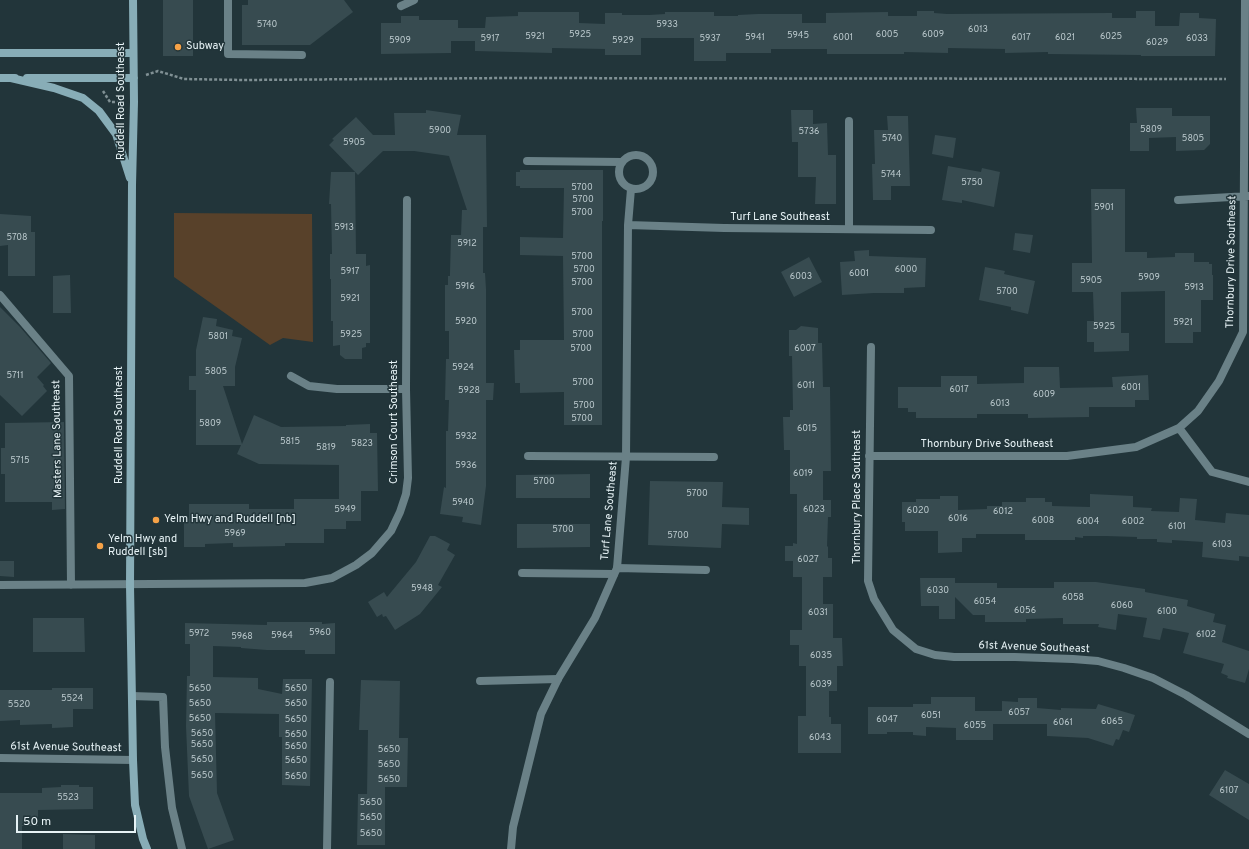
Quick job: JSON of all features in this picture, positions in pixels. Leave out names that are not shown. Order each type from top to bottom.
[{"type":"main road","name":"Ruddell Road Southeast","points":[[133,0],[134,78],[130,585],[135,805],[143,839],[147,849]]},
{"type":"main road","points":[[0,53],[133,53]]},
{"type":"main road","points":[[0,78],[134,78]]},
{"type":"main road","points":[[11,78],[54,88],[83,98],[99,111],[116,134],[132,185]]},
{"type":"street","points":[[228,0],[228,54],[302,55]]},
{"type":"street","points":[[401,6],[414,0]]},
{"type":"street","name":"Thornbury Drive Southeast","points":[[869,456],[1067,456],[1136,447],[1179,428],[1198,411],[1219,381],[1243,332],[1247,196],[1245,0]]},
{"type":"street","points":[[849,121],[849,229]]},
{"type":"street","points":[[640,155],[646,158],[651,164],[653,177],[650,183],[644,188],[631,190],[620,181],[618,175],[619,168],[627,157],[640,155]]},
{"type":"street","points":[[528,161],[622,162]]},
{"type":"street","name":"Turf Lane Southeast","points":[[511,849],[513,828],[541,714],[558,678],[595,618],[615,571],[626,457],[628,225],[631,190]]},
{"type":"street","points":[[1178,200],[1247,196]]},
{"type":"street","name":"Crimson Court Southeast","points":[[0,585],[305,583],[332,578],[356,565],[372,553],[391,531],[400,512],[406,494],[408,478],[406,389],[407,200]]},
{"type":"street","name":"Turf Lane Southeast","points":[[628,225],[724,228],[931,230]]},
{"type":"street","name":"Masters Lane Southeast","points":[[0,295],[69,376],[70,585]]},
{"type":"street","name":"Thornbury Place Southeast","points":[[871,347],[868,581],[874,599],[892,630],[902,638]]},
{"type":"street","points":[[291,376],[309,386],[337,389],[406,389]]},
{"type":"street","points":[[1179,428],[1212,472],[1249,482]]},
{"type":"street","points":[[528,456],[714,457]]},
{"type":"street","points":[[522,573],[706,570]]},
{"type":"street","name":"61st Avenue Southeast","points":[[902,638],[916,649],[935,655],[954,657],[1073,659],[1098,662],[1124,668],[1153,678],[1186,695],[1249,734]]},
{"type":"street","points":[[480,681],[558,678]]},
{"type":"street","points":[[327,849],[330,682]]},
{"type":"street","points":[[132,696],[163,697],[165,747],[172,808],[182,849]]},
{"type":"street","name":"61st Avenue Southeast","points":[[0,758],[133,760]]},
{"type":"path","points":[[134,78],[158,71],[184,80],[507,78],[1226,79]]},
{"type":"path","points":[[103,91],[110,102],[119,102]]},
{"type":"shaded area","points":[[174,213],[312,214],[313,342],[283,338],[270,345],[174,277]]},
{"type":"building","points":[[163,0],[193,0],[193,56],[163,56]]},
{"type":"building","points":[[248,0],[344,0],[353,12],[310,45],[242,45],[242,5],[248,5]]},
{"type":"building","points":[[917,11],[934,11],[934,13],[947,14],[1112,13],[1112,18],[1136,18],[1136,11],[1155,11],[1155,26],[1179,26],[1180,13],[1199,13],[1199,18],[1216,19],[1215,56],[1048,54],[1048,52],[1005,53],[1005,49],[948,48],[948,53],[904,52],[904,54],[827,54],[827,49],[771,49],[771,53],[726,53],[726,61],[694,61],[694,38],[641,38],[641,55],[605,55],[605,49],[552,48],[552,53],[475,51],[475,41],[451,41],[451,53],[381,54],[381,23],[401,23],[401,16],[419,16],[419,20],[458,20],[458,28],[485,28],[486,17],[518,16],[518,12],[579,12],[579,23],[605,24],[605,13],[622,13],[622,15],[649,15],[665,14],[665,12],[714,12],[714,16],[802,14],[802,23],[826,23],[826,13],[888,12],[888,16],[917,16]]},
{"type":"building","points":[[1136,108],[1172,108],[1172,116],[1210,116],[1210,144],[1204,150],[1176,151],[1176,137],[1149,138],[1149,151],[1130,151],[1130,123],[1137,123]]},
{"type":"building","points":[[426,110],[461,115],[457,135],[486,135],[487,227],[483,227],[483,273],[485,273],[486,289],[486,383],[494,383],[493,400],[486,400],[486,486],[481,525],[462,522],[463,517],[440,514],[444,487],[446,488],[446,431],[448,431],[449,400],[445,400],[446,359],[449,359],[449,331],[445,331],[445,285],[448,285],[448,276],[450,276],[451,235],[461,235],[462,210],[467,210],[449,156],[414,151],[383,151],[358,175],[329,145],[334,140],[332,139],[356,117],[373,135],[395,135],[394,113],[426,113]]},
{"type":"building","points":[[791,110],[813,110],[813,124],[827,123],[828,155],[836,155],[836,204],[815,204],[816,177],[798,177],[798,142],[792,142]]},
{"type":"building","points":[[887,116],[908,116],[910,186],[891,186],[891,200],[873,200],[872,164],[875,164],[874,130],[888,130]]},
{"type":"building","points":[[935,135],[956,138],[953,158],[932,154]]},
{"type":"building","points":[[948,166],[981,172],[982,168],[1000,172],[994,207],[962,200],[962,203],[942,200]]},
{"type":"building","points":[[520,170],[603,170],[602,425],[564,425],[564,392],[520,393],[520,383],[515,383],[514,350],[520,350],[520,340],[564,340],[563,256],[520,255],[520,237],[563,238],[564,188],[520,188],[520,186],[516,186],[516,172],[520,172]]},
{"type":"building","points":[[331,172],[355,172],[356,254],[366,254],[366,266],[370,265],[370,343],[366,343],[366,347],[362,348],[362,359],[345,359],[340,355],[340,345],[333,346],[330,279],[330,254],[332,254],[331,204],[329,204]]},
{"type":"building","points":[[1091,189],[1125,189],[1125,252],[1147,252],[1147,258],[1175,257],[1175,253],[1194,253],[1194,262],[1209,262],[1209,264],[1212,264],[1213,300],[1201,300],[1201,332],[1193,332],[1193,343],[1165,343],[1165,291],[1121,292],[1121,333],[1129,333],[1129,351],[1094,352],[1094,342],[1087,342],[1087,321],[1094,321],[1093,292],[1072,292],[1072,263],[1092,263]]},
{"type":"building","points":[[0,214],[31,216],[31,232],[35,232],[35,276],[8,276],[8,245],[0,246]]},
{"type":"building","points":[[1015,233],[1033,235],[1030,253],[1013,250]]},
{"type":"building","points":[[869,250],[869,256],[926,258],[925,287],[904,288],[904,293],[842,295],[840,262],[855,261],[854,251]]},
{"type":"building","points":[[809,257],[822,282],[794,297],[781,272]]},
{"type":"building","points":[[985,267],[1005,271],[1004,274],[1035,281],[1028,314],[1011,310],[1011,307],[979,300]]},
{"type":"building","points":[[70,275],[71,313],[53,313],[53,276]]},
{"type":"building","points":[[0,307],[20,327],[51,363],[37,377],[47,391],[22,416],[0,395]]},
{"type":"building","points":[[203,317],[217,319],[216,326],[233,330],[232,336],[242,338],[235,367],[235,386],[223,386],[242,444],[254,415],[281,427],[370,424],[370,433],[377,433],[378,491],[361,491],[361,521],[346,521],[346,529],[324,529],[324,543],[285,543],[285,546],[233,547],[233,543],[205,544],[205,547],[184,547],[184,519],[189,519],[189,504],[249,504],[249,509],[294,509],[294,499],[339,499],[339,465],[259,464],[237,454],[241,445],[196,445],[196,390],[189,390],[189,376],[196,376],[196,350]]},
{"type":"building","points":[[801,326],[818,328],[818,343],[822,343],[823,387],[830,387],[831,471],[823,471],[823,500],[831,500],[831,517],[828,517],[827,546],[828,558],[832,558],[832,577],[823,577],[823,604],[833,604],[833,638],[842,638],[843,666],[837,666],[837,691],[829,691],[829,717],[831,717],[831,724],[841,724],[841,753],[798,753],[798,716],[806,716],[806,666],[799,666],[799,645],[790,645],[790,630],[802,630],[802,577],[793,577],[793,561],[785,561],[785,546],[793,546],[793,543],[797,544],[797,494],[790,494],[790,450],[784,450],[783,417],[790,417],[790,410],[793,410],[792,356],[789,356],[789,330],[796,330]]},
{"type":"building","points":[[1024,367],[1059,367],[1060,388],[1113,387],[1112,377],[1148,375],[1149,400],[1135,400],[1135,407],[1089,407],[1089,417],[1028,418],[1028,414],[977,414],[977,418],[916,418],[916,412],[908,412],[908,408],[898,408],[898,387],[941,387],[941,376],[977,376],[977,384],[1024,383]]},
{"type":"building","points":[[64,422],[65,509],[52,510],[52,502],[5,502],[5,474],[1,474],[1,448],[5,448],[5,423]]},
{"type":"building","points":[[590,474],[590,498],[516,498],[516,475]]},
{"type":"building","points":[[650,481],[723,482],[722,507],[749,508],[749,525],[722,524],[721,548],[648,545]]},
{"type":"building","points":[[1090,494],[1133,496],[1133,507],[1152,508],[1151,511],[1179,512],[1180,498],[1197,499],[1195,520],[1225,523],[1226,513],[1249,515],[1249,557],[1239,556],[1239,561],[1202,557],[1203,542],[1172,540],[1172,543],[1157,542],[1157,539],[1106,536],[1083,536],[1083,538],[1075,537],[1075,540],[1025,540],[1025,534],[976,534],[976,538],[962,538],[962,552],[938,553],[938,531],[905,531],[905,522],[902,522],[902,502],[916,502],[916,499],[940,499],[940,496],[958,496],[958,510],[987,509],[987,506],[1002,506],[1002,502],[1026,502],[1026,498],[1045,498],[1045,502],[1052,502],[1052,506],[1090,507]]},
{"type":"building","points":[[517,524],[590,524],[590,547],[517,548]]},
{"type":"building","points":[[430,536],[435,536],[450,544],[447,550],[455,555],[438,585],[442,587],[420,614],[395,630],[386,616],[383,617],[382,614],[377,617],[368,602],[384,592],[387,597],[416,562]]},
{"type":"building","points":[[0,561],[14,561],[14,577],[0,576]]},
{"type":"building","points":[[920,578],[955,578],[955,583],[997,583],[997,588],[1054,588],[1054,582],[1096,582],[1145,589],[1145,592],[1188,600],[1187,606],[1215,614],[1213,622],[1226,625],[1222,642],[1249,651],[1249,669],[1245,683],[1227,678],[1228,676],[1221,673],[1224,664],[1183,653],[1189,633],[1163,628],[1160,640],[1143,637],[1147,618],[1118,614],[1116,630],[1098,627],[1099,624],[1063,624],[1063,618],[1026,619],[1026,622],[985,622],[985,615],[973,615],[955,597],[955,619],[939,619],[939,606],[921,606]]},
{"type":"building","points":[[33,618],[84,618],[85,652],[33,652]]},
{"type":"building","points":[[267,622],[335,623],[335,654],[305,654],[305,650],[267,650],[213,646],[213,677],[258,678],[258,689],[282,694],[283,679],[312,679],[310,786],[282,785],[282,737],[279,737],[279,714],[215,713],[217,793],[234,840],[208,849],[189,796],[186,726],[187,676],[190,676],[190,644],[185,644],[185,623],[267,625]]},
{"type":"building","points":[[361,680],[400,681],[399,738],[408,738],[407,787],[385,787],[385,845],[357,845],[358,794],[367,794],[368,730],[359,730]]},
{"type":"building","points":[[52,688],[93,688],[93,709],[73,709],[73,727],[52,728],[52,724],[20,725],[20,720],[0,721],[0,690],[52,690]]},
{"type":"building","points":[[931,697],[975,697],[975,711],[1002,711],[1002,701],[1018,702],[1018,698],[1037,698],[1037,708],[1061,710],[1061,708],[1096,709],[1098,704],[1135,715],[1129,732],[1123,730],[1119,740],[1116,739],[1113,746],[1088,738],[1047,736],[1047,724],[993,724],[993,740],[956,740],[956,728],[926,727],[926,736],[913,735],[913,732],[868,734],[868,707],[913,707],[913,704],[931,704]]},
{"type":"building","points":[[1225,770],[1249,784],[1249,820],[1209,795]]},
{"type":"building","points":[[61,785],[93,787],[93,809],[38,810],[38,826],[22,826],[22,849],[0,849],[0,793],[42,793],[42,788],[61,787]]},
{"type":"building","points":[[63,834],[95,835],[95,849],[63,849]]},
{"type":"place","name":"Subway","points":[[178,47]]},
{"type":"place","name":"Yelm Hwy and Ruddell [nb]","points":[[156,520]]},
{"type":"place","name":"Yelm Hwy and Ruddell [sb]","points":[[100,546]]}]
